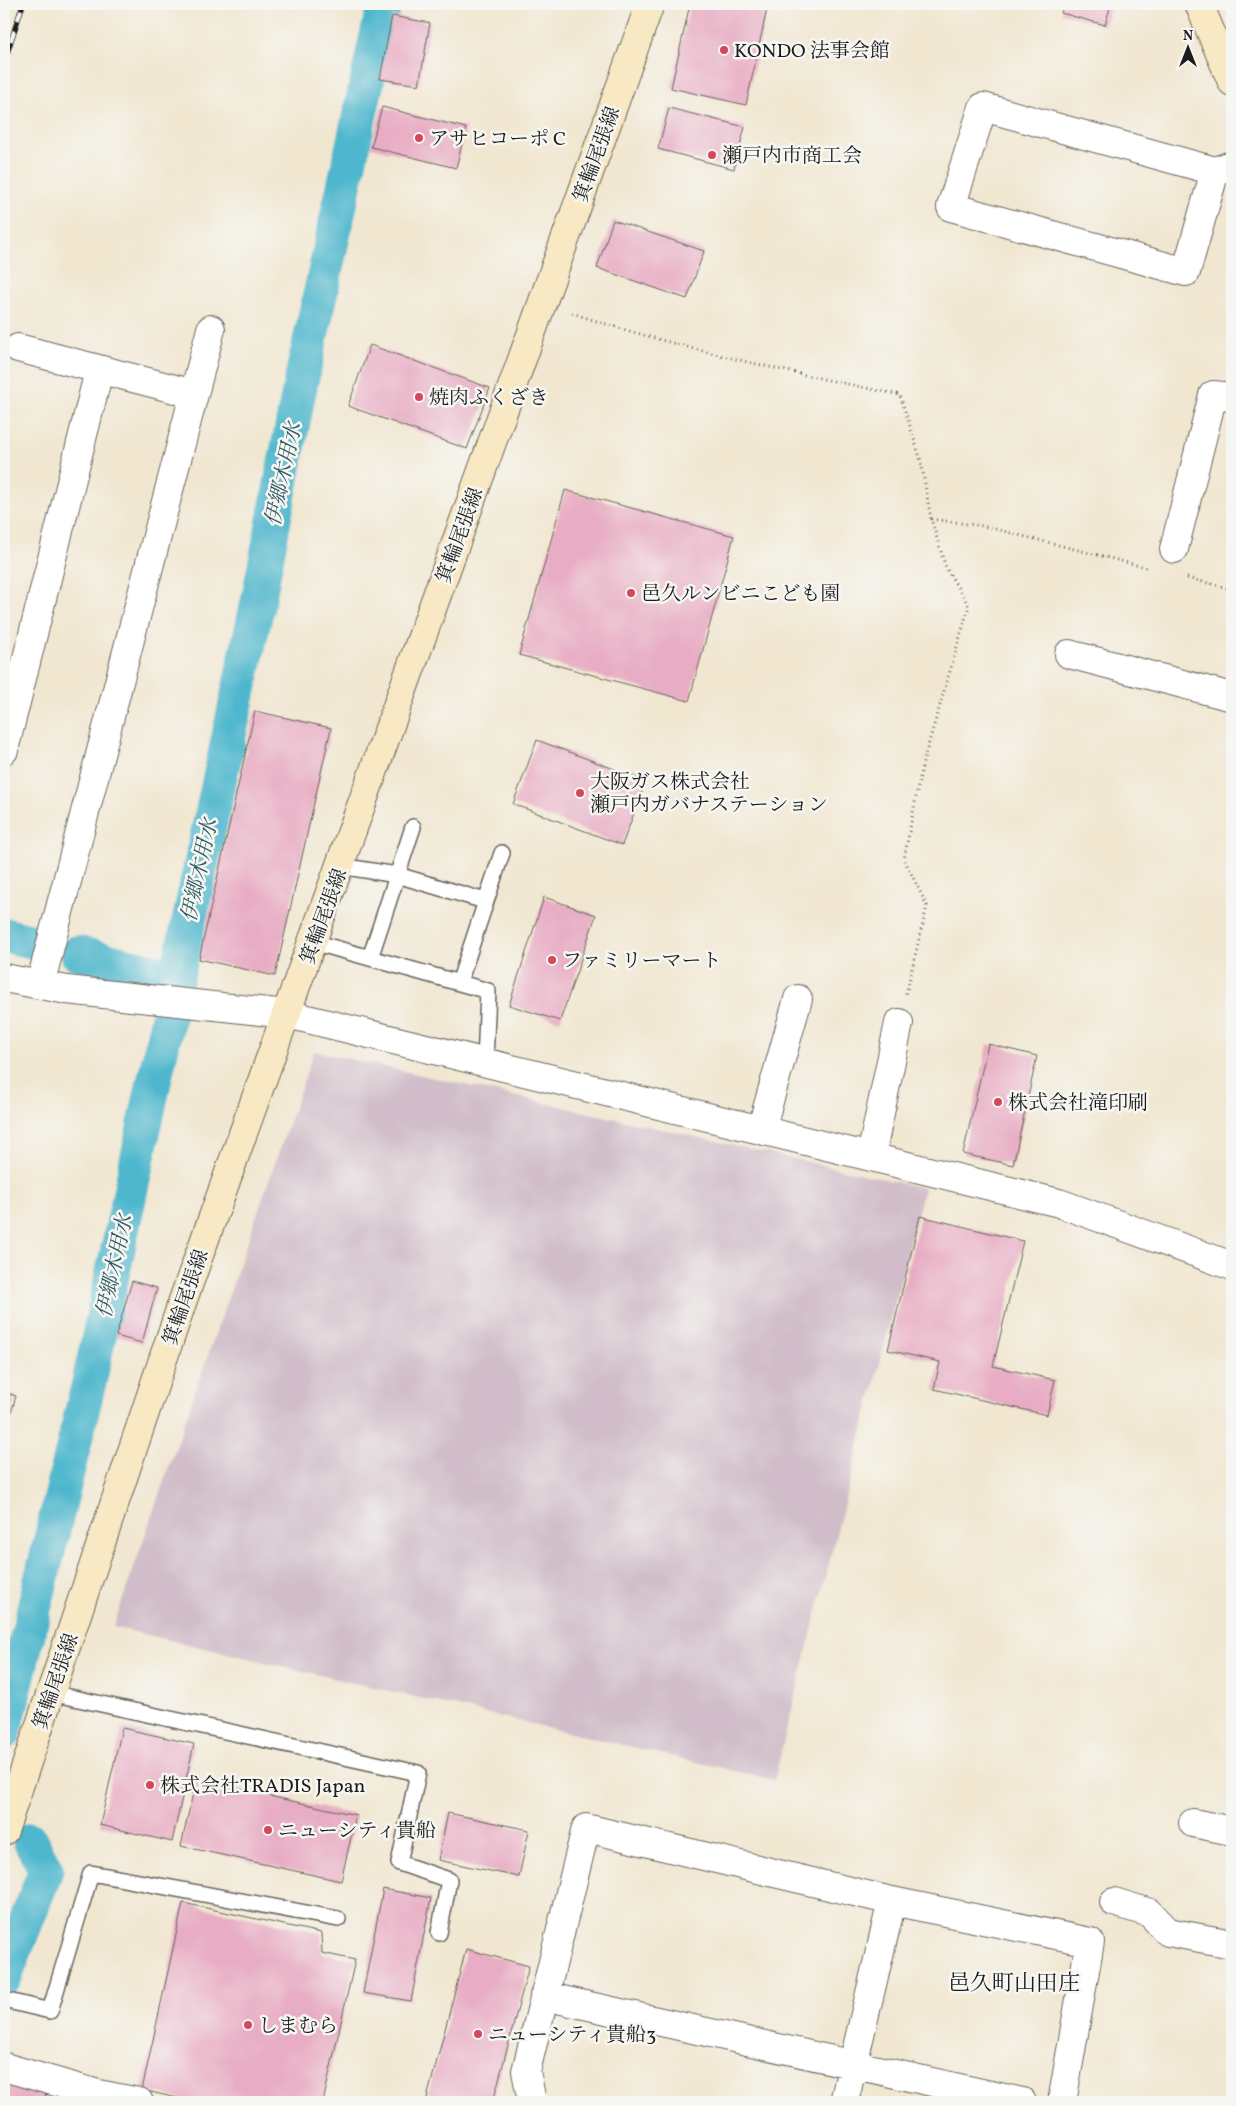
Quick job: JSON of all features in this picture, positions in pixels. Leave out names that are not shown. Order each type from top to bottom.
[{"type":"main road","name":"箕輪尾張線","points":[[4,1828],[183,1300],[650,4]]},
{"type":"main road","points":[[1199,4],[1232,82]]},
{"type":"street","points":[[983,107],[1224,168],[1186,272],[951,207],[983,107]]},
{"type":"street","points":[[40,985],[211,328]]},
{"type":"street","points":[[18,348],[194,394]]},
{"type":"street","points":[[4,750],[99,370]]},
{"type":"street","points":[[1174,549],[1213,395],[1232,397]]},
{"type":"street","points":[[1069,654],[1232,698]]},
{"type":"street","points":[[4,978],[67,990],[287,1014],[1059,1203],[1232,1266]]},
{"type":"street","points":[[761,1130],[798,999]]},
{"type":"street","points":[[871,1156],[899,1024]]},
{"type":"street","points":[[1194,1823],[1232,1831]]},
{"type":"street","points":[[532,2102],[526,2071],[586,1828],[892,1901],[1090,1942],[1062,2102]]},
{"type":"street","points":[[844,2102],[892,1901]]},
{"type":"street","points":[[1114,1902],[1150,1913],[1168,1932],[1232,1944]]},
{"type":"street","points":[[544,1996],[1022,2102]]},
{"type":"street","points":[[4,2067],[98,2094],[139,2102]]},
{"type":"lane","points":[[370,958],[413,827]]},
{"type":"lane","points":[[459,982],[502,853]]},
{"type":"lane","points":[[340,866],[397,875],[485,901]]},
{"type":"lane","points":[[313,942],[488,991],[485,1062]]},
{"type":"lane","points":[[51,1693],[418,1773],[399,1863],[448,1880],[438,1934]]},
{"type":"lane","points":[[7,2001],[50,2011],[91,1873],[338,1919]]},
{"type":"path","points":[[562,310],[638,335],[730,360],[900,395],[921,461],[931,519],[946,568],[969,606],[922,766],[904,859],[927,906],[899,1024]]},
{"type":"path","points":[[931,519],[983,526],[1156,570]]},
{"type":"path","points":[[1184,577],[1232,589]]},
{"type":"shaded area","points":[[314,1051],[924,1188],[774,1780],[113,1627]]},
{"type":"building","points":[[690,4],[744,4],[767,9],[746,105],[671,88]]},
{"type":"building","points":[[1064,4],[1111,4],[1105,25],[1061,13]]},
{"type":"building","points":[[392,16],[430,23],[419,85],[380,79]]},
{"type":"building","name":"アサヒコーポ C","points":[[382,107],[466,128],[456,168],[371,147]]},
{"type":"building","points":[[669,108],[745,127],[734,169],[658,149]]},
{"type":"building","points":[[613,220],[704,251],[687,299],[597,268]]},
{"type":"building","name":"焼肉ふくざき","points":[[370,345],[490,388],[467,449],[348,406]]},
{"type":"building","points":[[565,490],[734,536],[689,701],[519,655]]},
{"type":"building","points":[[255,711],[331,728],[275,976],[199,959]]},
{"type":"building","name":"大阪ガス株式会社 瀬戸内ガバナステーション","points":[[537,740],[646,781],[622,845],[513,804]]},
{"type":"building","name":"ファミリーマート","points":[[544,897],[596,915],[560,1021],[509,1005]]},
{"type":"building","points":[[988,1044],[1037,1056],[1013,1165],[963,1154]]},
{"type":"building","points":[[920,1216],[1023,1241],[993,1366],[1055,1380],[1047,1415],[934,1389],[940,1362],[888,1350]]},
{"type":"building","points":[[132,1281],[157,1288],[142,1343],[116,1336]]},
{"type":"building","points":[[4,1392],[16,1396],[4,1437]]},
{"type":"building","points":[[122,1728],[194,1744],[172,1842],[100,1825]]},
{"type":"building","name":"ニューシティ貴船","points":[[196,1780],[356,1815],[341,1881],[181,1846]]},
{"type":"building","points":[[448,1813],[529,1830],[519,1877],[438,1860]]},
{"type":"building","points":[[383,1889],[431,1898],[411,2001],[363,1993]]},
{"type":"building","name":"しまむら","points":[[183,1903],[321,1933],[322,1953],[355,1960],[323,2102],[195,2102],[142,2090]]},
{"type":"building","name":"ニューシティ貴船3","points":[[466,1949],[529,1966],[493,2102],[426,2102]]},
{"type":"building","points":[[4,2081],[47,2090],[44,2102],[4,2102]]},
{"type":"waterway","name":"伊郷木用水","points":[[4,1733],[90,1378],[259,597],[299,391],[384,4]]},
{"type":"waterway","points":[[4,935],[36,942]]},
{"type":"waterway","points":[[77,953],[177,977]]},
{"type":"waterway","name":"伊郷木用水","points":[[4,1979],[46,1870],[30,1840]]},
{"type":"railway","points":[[4,62],[23,4]]},
{"type":"place","name":"KONDO 法事会館","points":[[724,50]]},
{"type":"place","name":"アサヒコーポ C","points":[[419,138]]},
{"type":"place","name":"瀬戸内市商工会","points":[[712,155]]},
{"type":"place","name":"焼肉ふくざき","points":[[419,397]]},
{"type":"place","name":"邑久ルンビニこども園","points":[[631,593]]},
{"type":"place","name":"大阪ガス株式会社 瀬戸内ガバナステーション","points":[[580,793]]},
{"type":"place","name":"ファミリーマート","points":[[552,960]]},
{"type":"place","name":"株式会社滝印刷","points":[[998,1102]]},
{"type":"place","name":"株式会社TRADIS Japan","points":[[150,1785]]},
{"type":"place","name":"ニューシティ貴船","points":[[268,1830]]},
{"type":"place","name":"しまむら","points":[[248,2025]]},
{"type":"place","name":"ニューシティ貴船3","points":[[478,2034]]},
{"type":"district","name":"邑久町山田庄","points":[[1014,1982]]}]
